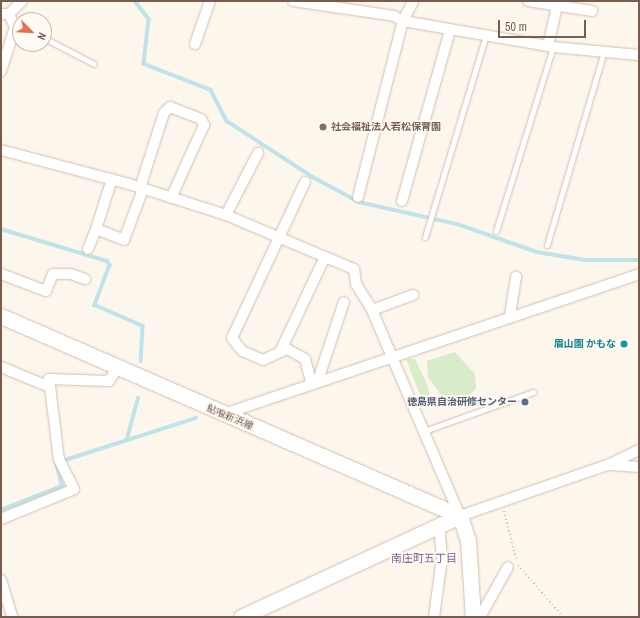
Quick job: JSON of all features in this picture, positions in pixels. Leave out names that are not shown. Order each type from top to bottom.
[{"type":"main road","name":"鮎喰新浜線","points":[[1,316],[117,368],[460,516]]},
{"type":"main road","points":[[241,617],[460,516],[468,540],[473,617]]},
{"type":"street","points":[[5,14],[22,1]]},
{"type":"street","points":[[195,44],[210,1]]},
{"type":"street","points":[[293,1],[394,16],[403,21],[551,47],[604,50],[639,55]]},
{"type":"street","points":[[358,197],[403,21],[413,1]]},
{"type":"street","points":[[528,1],[592,11]]},
{"type":"street","points":[[551,47],[557,6]]},
{"type":"street","points":[[402,201],[450,30]]},
{"type":"street","points":[[1,70],[12,39]]},
{"type":"street","points":[[96,229],[124,240],[142,188],[164,113],[170,107],[201,119],[204,125],[171,198]]},
{"type":"street","points":[[1,150],[112,179],[226,215],[354,269],[356,284],[372,310],[460,516],[610,464],[639,450]]},
{"type":"street","points":[[226,215],[258,153]]},
{"type":"street","points":[[88,249],[112,179]]},
{"type":"street","points":[[305,182],[277,236],[232,338],[242,351],[263,360],[287,349],[305,359],[314,381]]},
{"type":"street","points":[[280,352],[325,257]]},
{"type":"street","points":[[1,274],[46,291],[53,274],[72,272],[85,279]]},
{"type":"street","points":[[224,414],[314,381],[510,315],[639,274]]},
{"type":"street","points":[[510,315],[516,276]]},
{"type":"street","points":[[372,310],[413,295]]},
{"type":"street","points":[[314,381],[344,302]]},
{"type":"street","points":[[1,367],[50,387]]},
{"type":"street","points":[[1,519],[74,489],[60,462],[49,378],[109,381],[117,368]]},
{"type":"street","points":[[610,464],[639,467]]},
{"type":"street","points":[[434,617],[442,558],[439,526]]},
{"type":"street","points":[[480,617],[508,567]]},
{"type":"street","points":[[1,580],[12,617]]},
{"type":"lane","points":[[425,237],[433,215],[486,36]]},
{"type":"lane","points":[[52,42],[94,64]]},
{"type":"lane","points":[[496,231],[551,47]]},
{"type":"lane","points":[[547,245],[604,50]]},
{"type":"lane","points":[[424,431],[532,392]]},
{"type":"path","points":[[502,501],[511,546],[518,564],[563,617]]},
{"type":"green space","points":[[455,352],[475,374],[476,389],[466,398],[446,402],[428,377],[427,361]]},
{"type":"green space","points":[[406,359],[415,359],[427,384],[430,397],[425,407]]},
{"type":"waterway","points":[[135,1],[149,19],[144,64],[211,90],[227,121],[313,177],[359,202],[457,224],[537,252],[586,260],[639,260]]},
{"type":"waterway","points":[[1,229],[107,261],[110,265],[95,305],[143,326],[141,361]]},
{"type":"waterway","points":[[127,439],[138,398]]},
{"type":"waterway","points":[[1,510],[62,486],[56,463],[196,418]]},
{"type":"place","name":"社会福祉法人若松保育園","points":[[323,127]]},
{"type":"place","name":"眉山園 かもな","points":[[624,344]]},
{"type":"place","name":"徳島県自治研修センター","points":[[525,402]]},
{"type":"district","name":"南庄町五丁目","points":[[424,558]]}]
